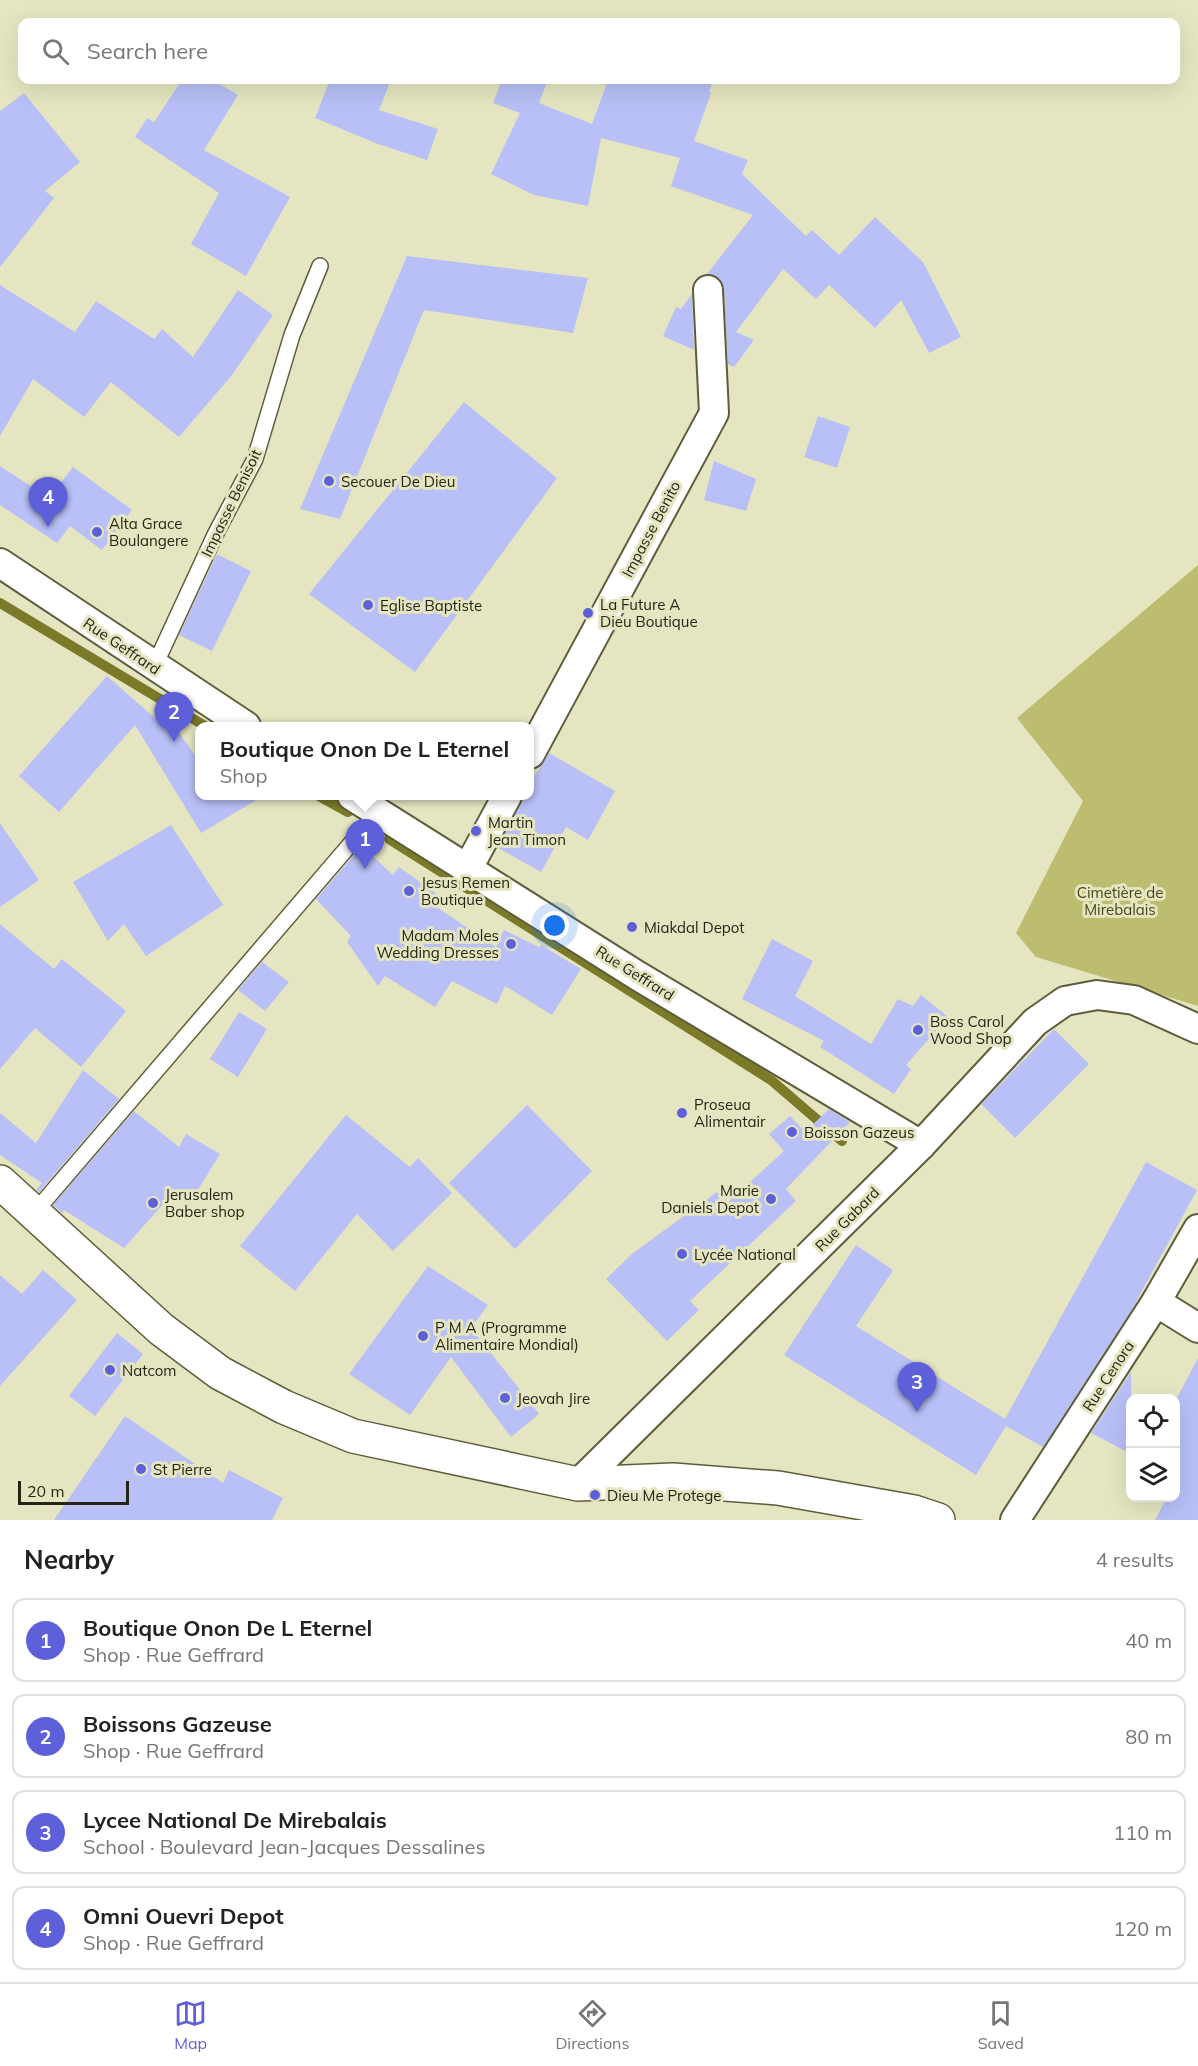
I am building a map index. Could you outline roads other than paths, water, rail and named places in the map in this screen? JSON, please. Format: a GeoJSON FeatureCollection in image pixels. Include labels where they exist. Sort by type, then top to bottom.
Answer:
{"type":"FeatureCollection","features":[{"type":"Feature","properties":{"kind":"main road"},"geometry":{"type":"LineString","coordinates":[[0,1182],[161,1329],[220,1373],[285,1407],[353,1436],[578,1484],[673,1480],[778,1488],[921,1517]]}},
{"type":"Feature","properties":{"kind":"street","name":"Impasse Benito"},"geometry":{"type":"LineString","coordinates":[[534,746],[714,413],[708,291]]}},
{"type":"Feature","properties":{"kind":"street","name":"Rue Geffrard"},"geometry":{"type":"LineString","coordinates":[[0,563],[240,722]]}},
{"type":"Feature","properties":{"kind":"street","name":"Rue Geffrard"},"geometry":{"type":"LineString","coordinates":[[360,800],[638,976],[921,1145]]}},
{"type":"Feature","properties":{"kind":"street"},"geometry":{"type":"LineString","coordinates":[[468,868],[504,800]]}},
{"type":"Feature","properties":{"kind":"street","name":"Rue Gabard"},"geometry":{"type":"LineString","coordinates":[[578,1484],[921,1145],[1035,1022],[1065,1001],[1097,995],[1134,1000],[1198,1029]]}},
{"type":"Feature","properties":{"kind":"street","name":"Rue Cenora"},"geometry":{"type":"LineString","coordinates":[[1016,1520],[1156,1302],[1198,1229]]}},
{"type":"Feature","properties":{"kind":"street"},"geometry":{"type":"LineString","coordinates":[[1156,1302],[1198,1328]]}},
{"type":"Feature","properties":{"kind":"lane","name":"Impasse Benisoit"},"geometry":{"type":"LineString","coordinates":[[154,667],[214,535],[255,459],[292,335],[320,266]]}},
{"type":"Feature","properties":{"kind":"lane"},"geometry":{"type":"LineString","coordinates":[[34,1213],[378,812]]}},
{"type":"Feature","properties":{"kind":"waterway"},"geometry":{"type":"LineString","coordinates":[[0,603],[198,722]]}},
{"type":"Feature","properties":{"kind":"waterway"},"geometry":{"type":"LineString","coordinates":[[326,800],[348,812]]}},
{"type":"Feature","properties":{"kind":"waterway"},"geometry":{"type":"LineString","coordinates":[[389,839],[771,1080],[842,1141]]}},
{"type":"Feature","properties":{"kind":"place","name":"Secouer De Dieu"},"geometry":{"type":"Point","coordinates":[329,481]}},
{"type":"Feature","properties":{"kind":"place","name":"Omni Ouevri Depot"},"geometry":{"type":"Point","coordinates":[48,527]}},
{"type":"Feature","properties":{"kind":"place","name":"Alta Grace Boulangere"},"geometry":{"type":"Point","coordinates":[97,532]}},
{"type":"Feature","properties":{"kind":"place","name":"Eglise Baptiste"},"geometry":{"type":"Point","coordinates":[368,605]}},
{"type":"Feature","properties":{"kind":"place","name":"La Future A Dieu Boutique"},"geometry":{"type":"Point","coordinates":[588,613]}},
{"type":"Feature","properties":{"kind":"place","name":"Boissons Gazeuse"},"geometry":{"type":"Point","coordinates":[174,742]}},
{"type":"Feature","properties":{"kind":"place","name":"Martin Jean Timon"},"geometry":{"type":"Point","coordinates":[476,831]}},
{"type":"Feature","properties":{"kind":"place","name":"Boutique Onon De L Eternel"},"geometry":{"type":"Point","coordinates":[365,869]}},
{"type":"Feature","properties":{"kind":"place","name":"Jesus Remen Boutique"},"geometry":{"type":"Point","coordinates":[409,891]}},
{"type":"Feature","properties":{"kind":"place","name":"Miakdal Depot"},"geometry":{"type":"Point","coordinates":[632,927]}},
{"type":"Feature","properties":{"kind":"place","name":"Madam Moles Wedding Dresses"},"geometry":{"type":"Point","coordinates":[511,944]}},
{"type":"Feature","properties":{"kind":"place","name":"Boss Carol Wood Shop"},"geometry":{"type":"Point","coordinates":[918,1030]}},
{"type":"Feature","properties":{"kind":"place","name":"Proseua Alimentair"},"geometry":{"type":"Point","coordinates":[682,1113]}},
{"type":"Feature","properties":{"kind":"place","name":"Boisson Gazeus"},"geometry":{"type":"Point","coordinates":[792,1132]}},
{"type":"Feature","properties":{"kind":"place","name":"Marie Daniels Depot"},"geometry":{"type":"Point","coordinates":[771,1199]}},
{"type":"Feature","properties":{"kind":"place","name":"Jerusalem Baber shop"},"geometry":{"type":"Point","coordinates":[153,1203]}},
{"type":"Feature","properties":{"kind":"place","name":"Lycée National"},"geometry":{"type":"Point","coordinates":[682,1254]}},
{"type":"Feature","properties":{"kind":"place","name":"P M A (Programme Alimentaire Mondial)"},"geometry":{"type":"Point","coordinates":[423,1336]}},
{"type":"Feature","properties":{"kind":"place","name":"Natcom"},"geometry":{"type":"Point","coordinates":[110,1370]}},
{"type":"Feature","properties":{"kind":"place","name":"Jeovah Jire"},"geometry":{"type":"Point","coordinates":[505,1398]}},
{"type":"Feature","properties":{"kind":"place","name":"Lycee National De Mirebalais"},"geometry":{"type":"Point","coordinates":[917,1412]}},
{"type":"Feature","properties":{"kind":"place","name":"St Pierre"},"geometry":{"type":"Point","coordinates":[141,1469]}},
{"type":"Feature","properties":{"kind":"place","name":"Dieu Me Protege"},"geometry":{"type":"Point","coordinates":[595,1495]}},
{"type":"Feature","properties":{"kind":"park label","name":"Cimetière de Mirebalais"},"geometry":{"type":"Point","coordinates":[1120,900]}}]}
